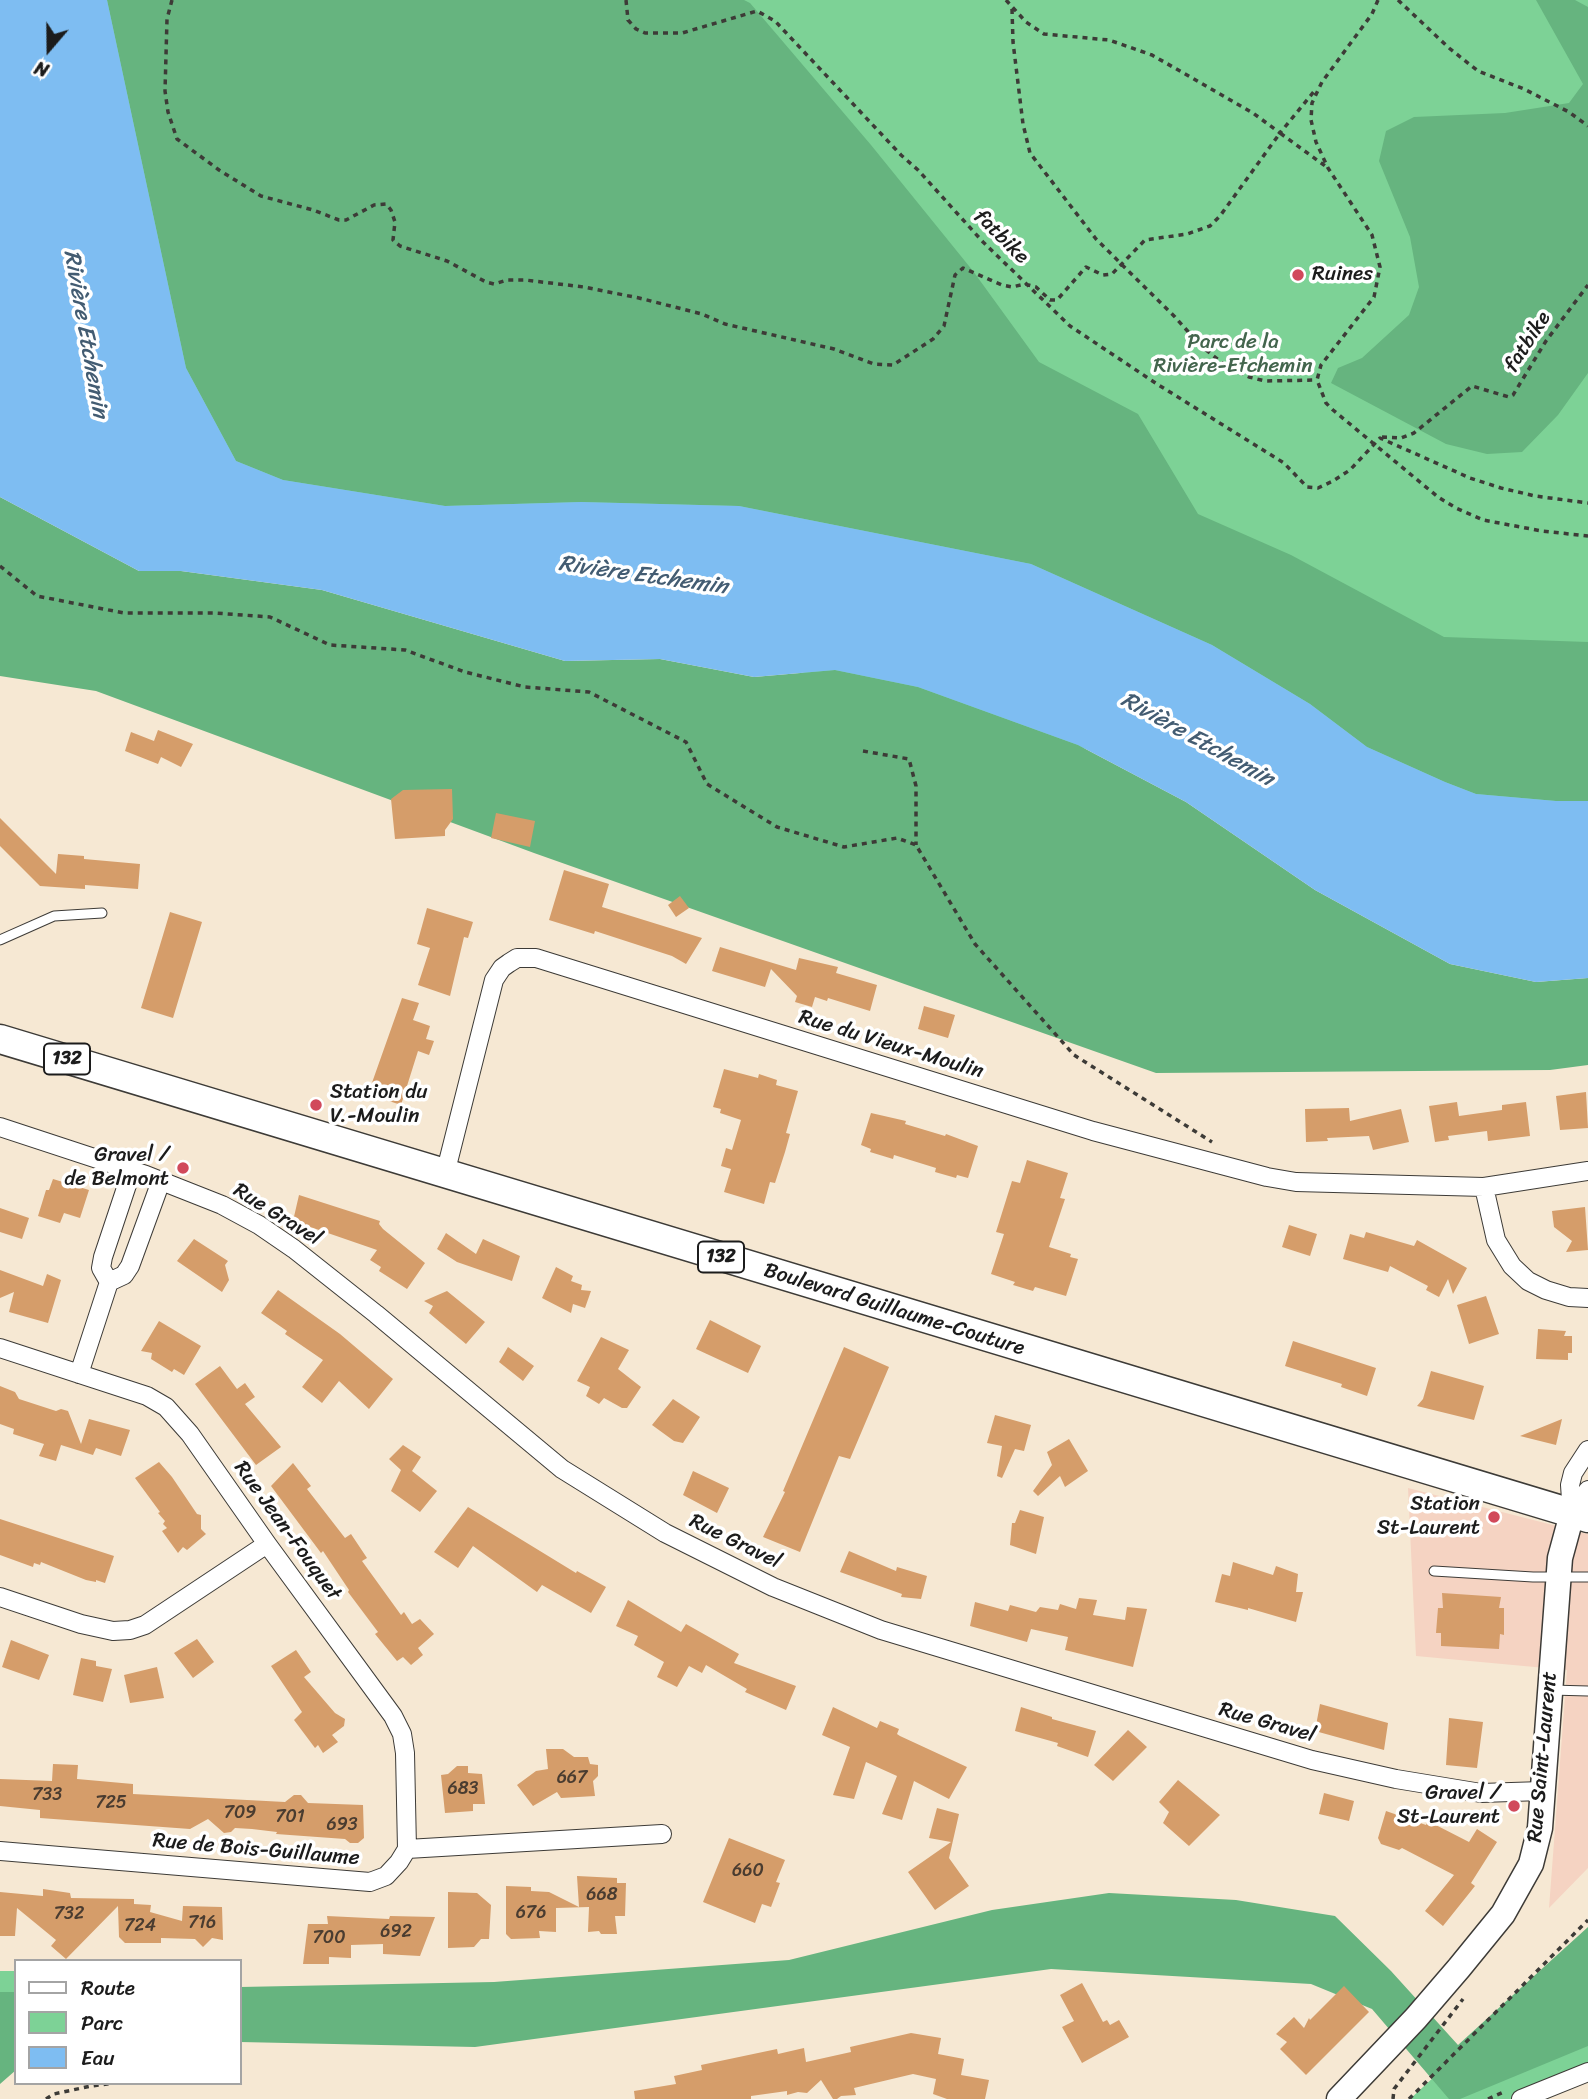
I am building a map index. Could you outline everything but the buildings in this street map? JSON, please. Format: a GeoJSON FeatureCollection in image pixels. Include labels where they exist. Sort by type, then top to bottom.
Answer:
{"type":"FeatureCollection","features":[{"type":"Feature","properties":{"kind":"main road","name":"Boulevard Guillaume-Couture"},"geometry":{"type":"LineString","coordinates":[[0,1039],[1580,1516]]}},
{"type":"Feature","properties":{"kind":"street","name":"Rue du Vieux-Moulin"},"geometry":{"type":"LineString","coordinates":[[445,1174],[495,980],[502,968],[517,958],[536,958],[1093,1131],[1182,1157],[1267,1177],[1296,1182],[1484,1187],[1588,1171]]}},
{"type":"Feature","properties":{"kind":"street","name":"Rue Gravel"},"geometry":{"type":"LineString","coordinates":[[0,1127],[132,1170],[222,1205],[259,1225],[376,1314],[562,1469],[665,1533],[773,1587],[881,1630],[1312,1760],[1396,1779],[1481,1793],[1542,1791]]}},
{"type":"Feature","properties":{"kind":"street"},"geometry":{"type":"LineString","coordinates":[[109,1282],[101,1268],[103,1257],[132,1170]]}},
{"type":"Feature","properties":{"kind":"street"},"geometry":{"type":"LineString","coordinates":[[79,1374],[109,1282],[124,1275],[130,1266],[161,1181]]}},
{"type":"Feature","properties":{"kind":"street"},"geometry":{"type":"LineString","coordinates":[[1484,1187],[1496,1240],[1512,1266],[1528,1281],[1546,1290],[1569,1297],[1588,1298]]}},
{"type":"Feature","properties":{"kind":"street","name":"Rue Jean-Fouquet"},"geometry":{"type":"LineString","coordinates":[[0,1348],[147,1396],[166,1407],[190,1434],[393,1716],[405,1753],[407,1849]]}},
{"type":"Feature","properties":{"kind":"street"},"geometry":{"type":"LineString","coordinates":[[1580,1516],[1570,1485],[1573,1473],[1588,1450]]}},
{"type":"Feature","properties":{"kind":"street"},"geometry":{"type":"LineString","coordinates":[[1580,1516],[1588,1490]]}},
{"type":"Feature","properties":{"kind":"street","name":"Rue Saint-Laurent"},"geometry":{"type":"LineString","coordinates":[[1339,2099],[1416,2018],[1503,1914],[1531,1864],[1539,1828],[1560,1558],[1580,1516]]}},
{"type":"Feature","properties":{"kind":"street"},"geometry":{"type":"LineString","coordinates":[[0,1597],[81,1624],[113,1631],[130,1630],[145,1626],[267,1544]]}},
{"type":"Feature","properties":{"kind":"street"},"geometry":{"type":"LineString","coordinates":[[407,1849],[662,1834]]}},
{"type":"Feature","properties":{"kind":"street","name":"Rue de Bois-Guillaume"},"geometry":{"type":"LineString","coordinates":[[0,1851],[370,1882],[386,1875],[407,1849]]}},
{"type":"Feature","properties":{"kind":"street"},"geometry":{"type":"LineString","coordinates":[[1521,2099],[1588,2072]]}},
{"type":"Feature","properties":{"kind":"lane"},"geometry":{"type":"LineString","coordinates":[[1,938],[54,916],[102,912]]}},
{"type":"Feature","properties":{"kind":"lane"},"geometry":{"type":"LineString","coordinates":[[1434,1571],[1588,1577]]}},
{"type":"Feature","properties":{"kind":"lane"},"geometry":{"type":"LineString","coordinates":[[1549,1690],[1588,1691]]}},
{"type":"Feature","properties":{"kind":"path"},"geometry":{"type":"LineString","coordinates":[[172,0],[167,19],[164,91],[177,139],[261,196],[339,220],[346,220],[374,205],[386,204],[395,222],[393,240],[400,246],[447,261],[486,282],[494,284],[507,280],[526,280],[584,287],[639,298],[702,314],[725,324],[834,349],[874,365],[893,365],[933,339],[944,326],[955,275],[963,268],[1003,285],[1012,287],[1025,284],[1036,287],[1052,301],[1057,300],[1086,267],[1107,276],[1145,240],[1200,230],[1214,223],[1280,133],[1322,82],[1372,14],[1378,0]]}},
{"type":"Feature","properties":{"kind":"path","name":"fatbike"},"geometry":{"type":"LineString","coordinates":[[626,0],[628,20],[636,29],[645,33],[672,35],[757,11],[775,21],[967,225],[1070,326],[1284,463],[1307,487],[1318,488],[1350,470],[1380,438],[1401,439],[1414,433],[1472,386],[1508,397],[1513,395],[1546,341],[1588,285]]}},
{"type":"Feature","properties":{"kind":"path"},"geometry":{"type":"LineString","coordinates":[[1006,0],[1012,9],[1044,34],[1109,40],[1152,55],[1252,113],[1328,167]]}},
{"type":"Feature","properties":{"kind":"path"},"geometry":{"type":"LineString","coordinates":[[1398,0],[1478,71],[1524,89],[1569,112],[1588,126]]}},
{"type":"Feature","properties":{"kind":"path"},"geometry":{"type":"LineString","coordinates":[[1012,9],[1013,42],[1023,124],[1030,153],[1096,239],[1200,345],[1226,366],[1249,377],[1265,380],[1317,380]]}},
{"type":"Feature","properties":{"kind":"path"},"geometry":{"type":"LineString","coordinates":[[1322,82],[1312,103],[1312,132],[1328,167],[1367,224],[1376,242],[1380,276],[1378,288],[1368,308],[1321,365],[1317,380],[1326,403],[1438,497],[1471,515],[1483,520],[1542,531],[1588,536]]}},
{"type":"Feature","properties":{"kind":"path"},"geometry":{"type":"LineString","coordinates":[[1380,438],[1446,468],[1501,488],[1535,496],[1588,503]]}},
{"type":"Feature","properties":{"kind":"path"},"geometry":{"type":"LineString","coordinates":[[0,566],[37,596],[124,613],[215,613],[270,617],[330,645],[405,650],[465,672],[524,687],[589,692],[686,742],[707,784],[776,827],[844,847],[897,838],[916,845]]}},
{"type":"Feature","properties":{"kind":"path"},"geometry":{"type":"LineString","coordinates":[[863,751],[909,759],[916,786],[916,845],[975,944],[1074,1055],[1222,1148]]}},
{"type":"Feature","properties":{"kind":"path"},"geometry":{"type":"LineString","coordinates":[[1409,2099],[1588,1920]]}},
{"type":"Feature","properties":{"kind":"path"},"geometry":{"type":"LineString","coordinates":[[46,2099],[54,2094],[103,2085]]}},
{"type":"Feature","properties":{"kind":"shaded area"},"geometry":{"type":"Polygon","coordinates":[[[1408,1488],[1588,1534],[1588,1868],[1549,1908],[1567,1670],[1416,1656],[1408,1488]]]}},
{"type":"Feature","properties":{"kind":"green space","name":"Parc de la Rivière-Etchemin"},"geometry":{"type":"Polygon","coordinates":[[[26,0],[1588,0],[1588,884],[251,524],[26,0]]]}},
{"type":"Feature","properties":{"kind":"green space"},"geometry":{"type":"Polygon","coordinates":[[[107,0],[744,0],[750,3],[871,145],[973,271],[1039,362],[1138,414],[1198,514],[1291,555],[1444,637],[1588,642],[1588,801],[1476,794],[1445,782],[1367,747],[1310,704],[1212,645],[1031,564],[739,506],[581,502],[445,506],[283,480],[236,461],[186,368],[107,0]]]}},
{"type":"Feature","properties":{"kind":"green space"},"geometry":{"type":"Polygon","coordinates":[[[1536,0],[1575,0],[1588,7],[1588,373],[1558,415],[1522,452],[1487,454],[1446,444],[1331,383],[1338,368],[1362,358],[1409,315],[1419,287],[1410,237],[1379,161],[1386,131],[1414,117],[1505,113],[1569,103],[1583,84],[1536,0]]]}},
{"type":"Feature","properties":{"kind":"green space"},"geometry":{"type":"Polygon","coordinates":[[[0,497],[139,571],[181,571],[322,590],[565,661],[660,659],[754,677],[835,670],[918,687],[1078,745],[1186,802],[1315,890],[1450,964],[1536,982],[1588,978],[1588,1065],[1550,1070],[1156,1073],[534,853],[96,691],[0,676],[0,497]]]}},
{"type":"Feature","properties":{"kind":"green space"},"geometry":{"type":"Polygon","coordinates":[[[1109,1893],[1236,1900],[1335,1916],[1391,1971],[1458,2045],[1588,1927],[1588,2046],[1460,2099],[1449,2099],[1372,2009],[1311,1984],[1051,1969],[475,2047],[242,2042],[242,1987],[494,1982],[789,1960],[992,1910],[1109,1893]]]}},
{"type":"Feature","properties":{"kind":"green space"},"geometry":{"type":"Polygon","coordinates":[[[1588,1935],[1588,2072],[1521,2099],[1410,2099],[1588,1935]]]}},
{"type":"Feature","properties":{"kind":"green space"},"geometry":{"type":"Polygon","coordinates":[[[0,1971],[14,1971],[14,2028],[0,2050],[0,1971]]]}},
{"type":"Feature","properties":{"kind":"green space"},"geometry":{"type":"Polygon","coordinates":[[[0,1992],[14,1992],[14,2072],[0,2084],[0,1992]]]}},
{"type":"Feature","properties":{"kind":"water","name":"Rivière Etchemin"},"geometry":{"type":"Polygon","coordinates":[[[0,0],[107,0],[186,368],[236,461],[283,480],[445,506],[581,502],[739,506],[1031,564],[1212,645],[1310,704],[1367,747],[1445,782],[1476,794],[1588,801],[1588,978],[1536,982],[1450,964],[1315,890],[1186,802],[1078,745],[918,687],[835,670],[754,677],[660,659],[565,661],[322,590],[181,571],[139,571],[0,497],[0,0]]]}},
{"type":"Feature","properties":{"kind":"place","name":"Ruines"},"geometry":{"type":"Point","coordinates":[1298,275]}},
{"type":"Feature","properties":{"kind":"place","name":"Station du V.-Moulin"},"geometry":{"type":"Point","coordinates":[316,1105]}},
{"type":"Feature","properties":{"kind":"place","name":"Gravel / de Belmont"},"geometry":{"type":"Point","coordinates":[183,1168]}},
{"type":"Feature","properties":{"kind":"place","name":"Station St-Laurent"},"geometry":{"type":"Point","coordinates":[1494,1517]}},
{"type":"Feature","properties":{"kind":"place","name":"Gravel / St-Laurent"},"geometry":{"type":"Point","coordinates":[1514,1806]}}]}
